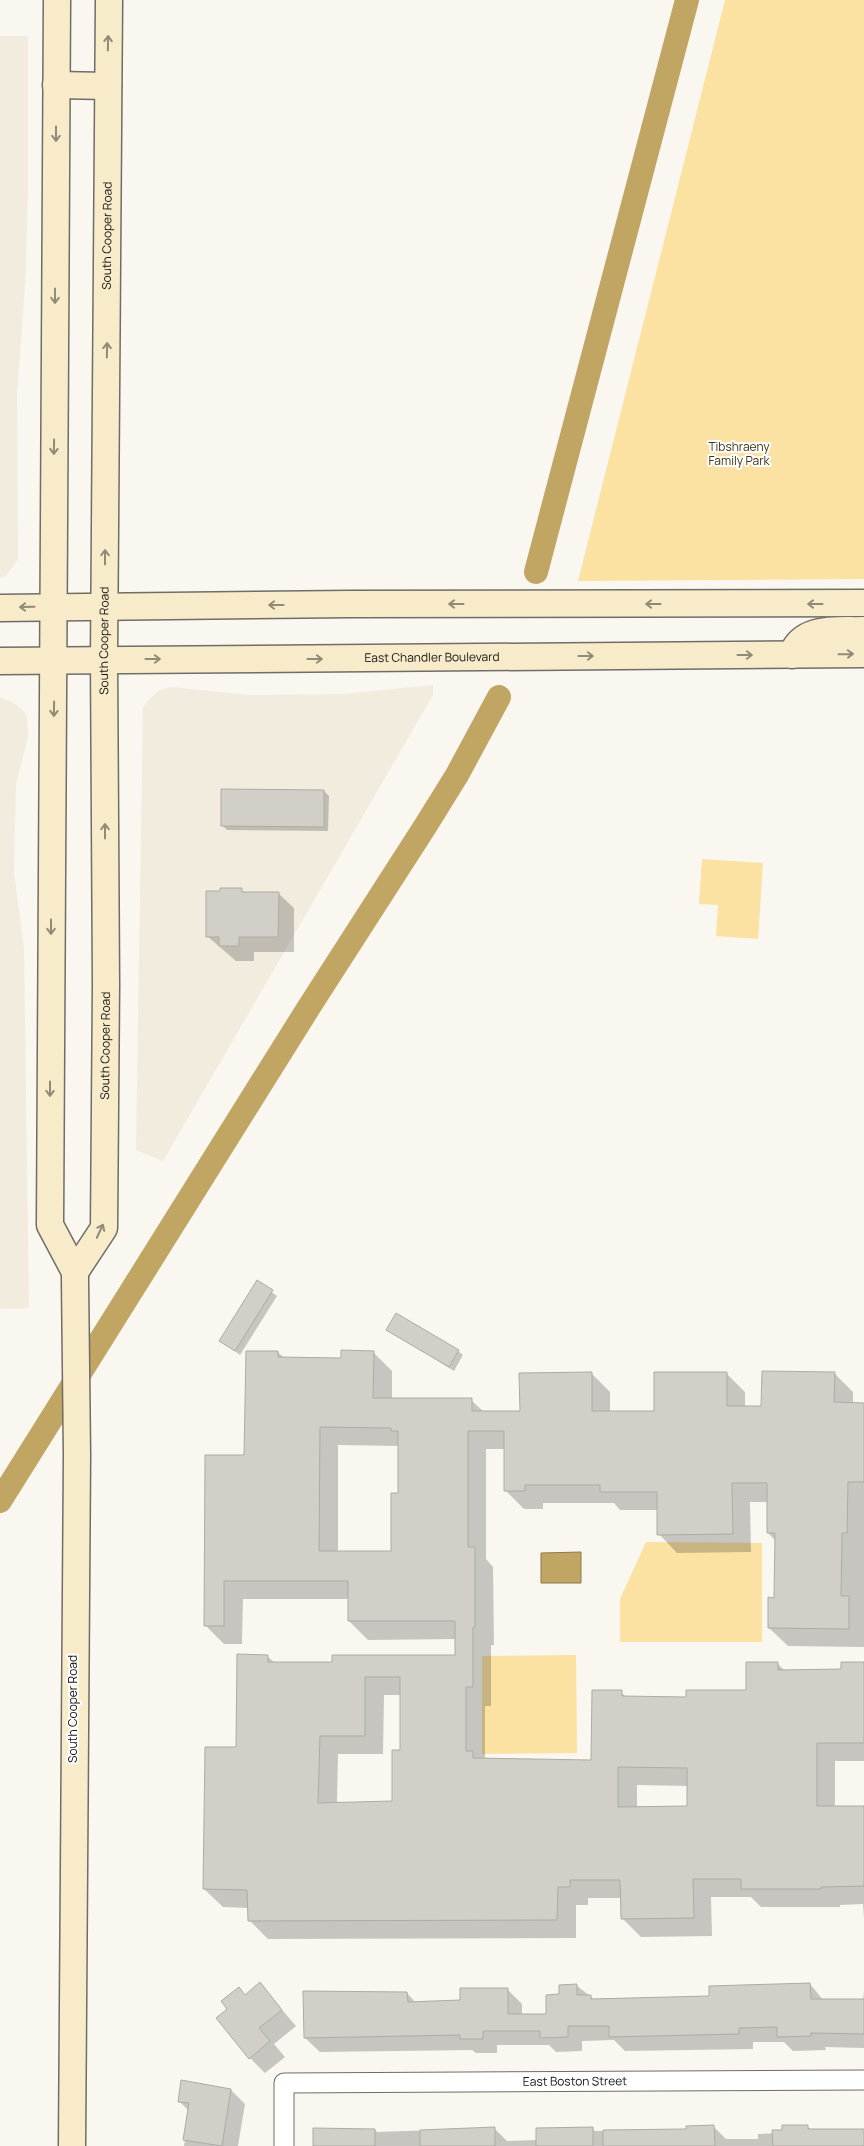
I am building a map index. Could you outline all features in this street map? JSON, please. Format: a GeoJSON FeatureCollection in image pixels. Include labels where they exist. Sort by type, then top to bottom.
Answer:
{"type":"FeatureCollection","features":[{"type":"Feature","properties":{"kind":"main road","name":"South Cooper Road"},"geometry":{"type":"LineString","coordinates":[[57,0],[50,1225],[75,1272],[77,1440],[72,2146]]}},
{"type":"Feature","properties":{"kind":"main road","name":"South Cooper Road"},"geometry":{"type":"LineString","coordinates":[[75,1272],[104,1228],[106,985],[104,659],[109,0]]}},
{"type":"Feature","properties":{"kind":"main road"},"geometry":{"type":"LineString","coordinates":[[56,85],[108,86]]}},
{"type":"Feature","properties":{"kind":"main road"},"geometry":{"type":"LineString","coordinates":[[0,608],[504,604],[864,604]]}},
{"type":"Feature","properties":{"kind":"main road"},"geometry":{"type":"LineString","coordinates":[[792,655],[796,645],[808,635],[827,631],[864,630]]}},
{"type":"Feature","properties":{"kind":"main road","name":"East Chandler Boulevard"},"geometry":{"type":"LineString","coordinates":[[0,660],[864,654]]}},
{"type":"Feature","properties":{"kind":"street","name":"East Boston Street"},"geometry":{"type":"LineString","coordinates":[[284,2146],[284,2083],[864,2080]]}},
{"type":"Feature","properties":{"kind":"shaded area"},"geometry":{"type":"Polygon","coordinates":[[[0,36],[28,36],[28,184],[26,270],[17,395],[18,559],[6,576],[0,578],[0,36]]]}},
{"type":"Feature","properties":{"kind":"shaded area"},"geometry":{"type":"Polygon","coordinates":[[[433,685],[433,695],[163,1161],[136,1150],[143,707],[160,690],[171,687],[250,695],[343,694],[433,685]]]}},
{"type":"Feature","properties":{"kind":"shaded area"},"geometry":{"type":"Polygon","coordinates":[[[0,697],[16,704],[27,715],[28,737],[16,784],[14,873],[24,948],[29,1308],[0,1309],[0,697]]]}},
{"type":"Feature","properties":{"kind":"shaded area"},"geometry":{"type":"Polygon","coordinates":[[[581,1552],[581,1583],[541,1583],[541,1553],[581,1552]]]}},
{"type":"Feature","properties":{"kind":"green space","name":"Tibshraeny Family Park"},"geometry":{"type":"Polygon","coordinates":[[[725,0],[864,0],[864,579],[578,581],[725,0]]]}},
{"type":"Feature","properties":{"kind":"green space"},"geometry":{"type":"Polygon","coordinates":[[[702,859],[763,863],[758,939],[716,936],[718,905],[699,904],[702,859]]]}},
{"type":"Feature","properties":{"kind":"green space"},"geometry":{"type":"Polygon","coordinates":[[[646,1542],[762,1543],[762,1642],[620,1642],[620,1599],[646,1542]]]}},
{"type":"Feature","properties":{"kind":"green space"},"geometry":{"type":"Polygon","coordinates":[[[576,1655],[577,1753],[482,1754],[482,1656],[576,1655]]]}},
{"type":"Feature","properties":{"kind":"building"},"geometry":{"type":"Polygon","coordinates":[[[221,789],[324,790],[324,827],[221,826],[221,789]]]}},
{"type":"Feature","properties":{"kind":"building"},"geometry":{"type":"Polygon","coordinates":[[[220,888],[242,888],[242,892],[279,892],[278,937],[239,937],[239,946],[219,946],[219,937],[206,937],[206,891],[220,891],[220,888]]]}},
{"type":"Feature","properties":{"kind":"building"},"geometry":{"type":"Polygon","coordinates":[[[257,1280],[273,1290],[235,1351],[219,1341],[257,1280]]]}},
{"type":"Feature","properties":{"kind":"building"},"geometry":{"type":"Polygon","coordinates":[[[396,1313],[459,1350],[449,1367],[386,1330],[396,1313]]]}},
{"type":"Feature","properties":{"kind":"building"},"geometry":{"type":"Polygon","coordinates":[[[341,1350],[374,1351],[373,1398],[472,1398],[472,1411],[520,1411],[519,1373],[592,1372],[592,1411],[654,1411],[654,1372],[727,1372],[727,1406],[761,1406],[762,1371],[835,1372],[834,1402],[864,1403],[864,1482],[848,1482],[847,1533],[842,1533],[841,1596],[849,1596],[849,1629],[768,1628],[768,1597],[774,1598],[775,1533],[767,1533],[767,1483],[732,1483],[733,1534],[657,1535],[657,1492],[600,1492],[600,1485],[525,1485],[525,1491],[504,1491],[504,1431],[468,1431],[468,1547],[475,1547],[475,1627],[473,1627],[473,1687],[466,1687],[466,1751],[473,1751],[473,1758],[591,1760],[592,1690],[622,1690],[622,1696],[686,1697],[686,1690],[746,1690],[746,1662],[778,1662],[778,1670],[841,1669],[841,1662],[864,1662],[864,1743],[817,1743],[817,1806],[864,1806],[864,1886],[821,1887],[821,1889],[741,1889],[741,1879],[693,1879],[694,1918],[621,1919],[620,1880],[570,1880],[570,1887],[558,1887],[557,1920],[248,1921],[247,1890],[203,1889],[205,1747],[236,1747],[237,1654],[268,1655],[268,1662],[332,1662],[332,1655],[455,1655],[455,1621],[348,1621],[348,1581],[224,1581],[224,1626],[204,1626],[205,1455],[244,1455],[246,1351],[278,1351],[278,1357],[341,1358],[341,1350]],[[320,1427],[319,1551],[391,1551],[391,1493],[398,1493],[398,1431],[391,1431],[391,1428],[320,1427]],[[365,1677],[365,1736],[320,1736],[318,1803],[392,1801],[392,1750],[400,1750],[400,1677],[365,1677]],[[618,1767],[618,1807],[687,1806],[687,1768],[618,1767]]]}},
{"type":"Feature","properties":{"kind":"building"},"geometry":{"type":"Polygon","coordinates":[[[260,1982],[282,2010],[259,2028],[270,2041],[249,2059],[216,2018],[227,2009],[221,2001],[239,1987],[245,1995],[260,1982]]]}},
{"type":"Feature","properties":{"kind":"building"},"geometry":{"type":"Polygon","coordinates":[[[810,1983],[811,1999],[864,1999],[864,2034],[811,2033],[811,2036],[777,2037],[777,2027],[739,2028],[739,2034],[609,2037],[609,2026],[568,2026],[568,2037],[540,2038],[540,2031],[483,2031],[483,2039],[460,2039],[460,2035],[304,2038],[303,1991],[407,1992],[408,2002],[460,2000],[460,1988],[508,1988],[508,2014],[546,2014],[546,1995],[559,1994],[559,1985],[577,1984],[577,1995],[591,1995],[591,1999],[709,1996],[709,1986],[810,1983]]]}},
{"type":"Feature","properties":{"kind":"building"},"geometry":{"type":"Polygon","coordinates":[[[181,2080],[231,2089],[222,2146],[183,2140],[189,2103],[178,2102],[181,2080]]]}},
{"type":"Feature","properties":{"kind":"building"},"geometry":{"type":"Polygon","coordinates":[[[714,2125],[715,2146],[603,2146],[603,2130],[686,2129],[686,2126],[714,2125]]]}},
{"type":"Feature","properties":{"kind":"building"},"geometry":{"type":"Polygon","coordinates":[[[782,2125],[808,2125],[808,2129],[864,2129],[864,2146],[773,2146],[772,2130],[782,2130],[782,2125]]]}},
{"type":"Feature","properties":{"kind":"building"},"geometry":{"type":"Polygon","coordinates":[[[495,2127],[495,2146],[420,2146],[420,2130],[495,2127]]]}},
{"type":"Feature","properties":{"kind":"building"},"geometry":{"type":"Polygon","coordinates":[[[593,2127],[593,2146],[536,2146],[536,2128],[593,2127]]]}},
{"type":"Feature","properties":{"kind":"building"},"geometry":{"type":"Polygon","coordinates":[[[313,2128],[375,2129],[375,2146],[313,2146],[313,2128]]]}},
{"type":"Feature","properties":{"kind":"waterway"},"geometry":{"type":"LineString","coordinates":[[536,572],[687,0]]}},
{"type":"Feature","properties":{"kind":"waterway"},"geometry":{"type":"LineString","coordinates":[[0,1501],[309,1007],[426,825],[457,775],[499,697]]}}]}
